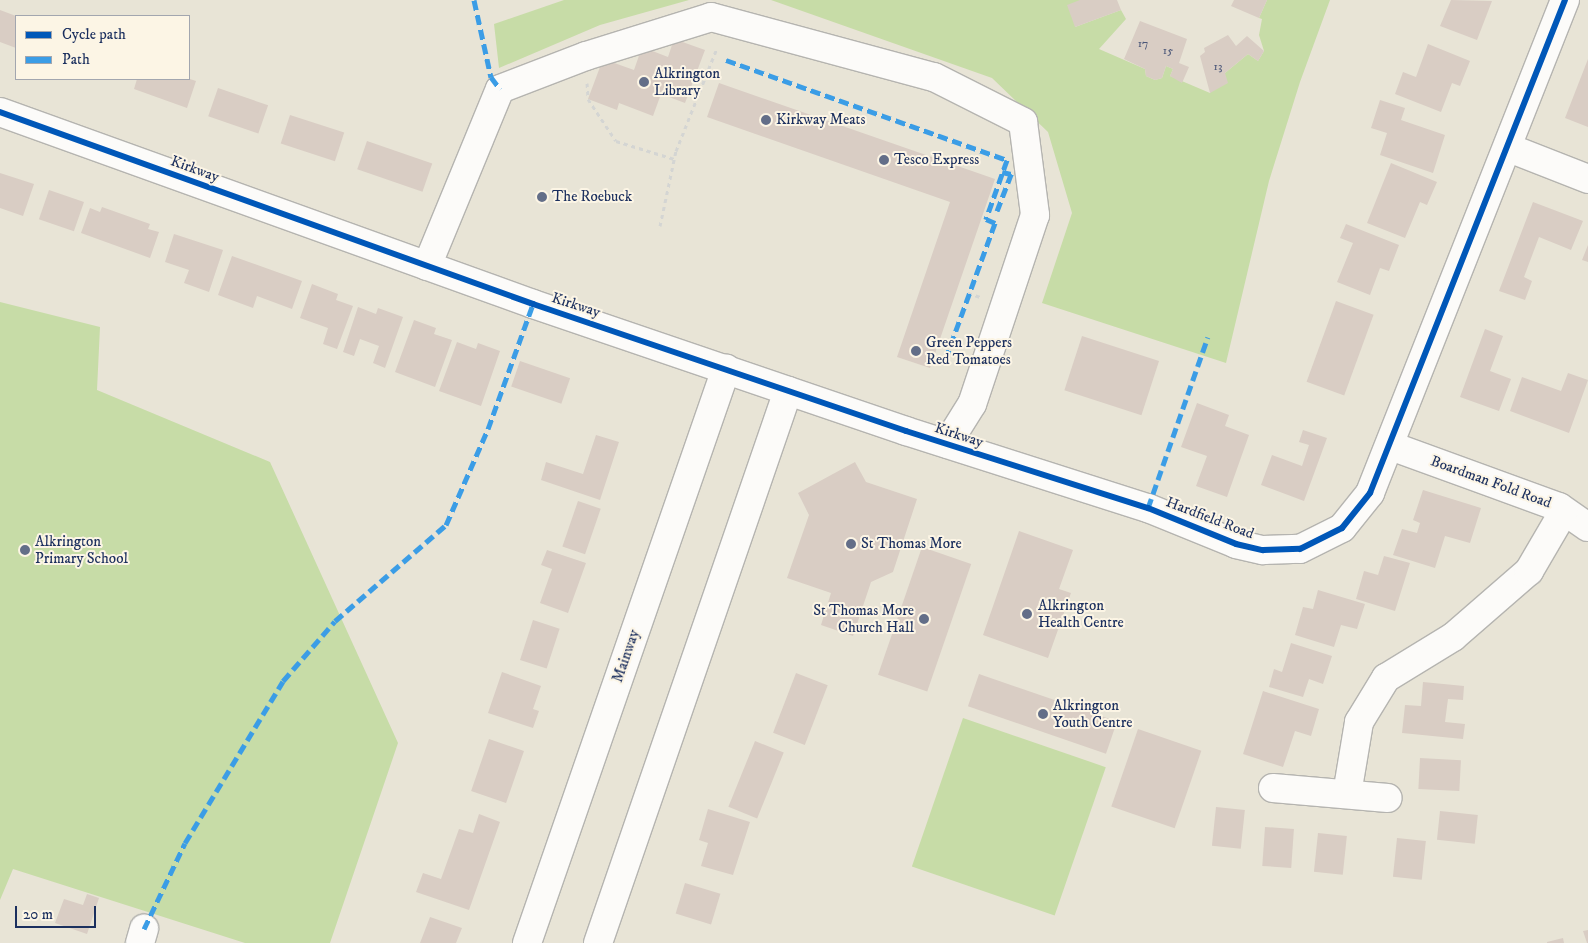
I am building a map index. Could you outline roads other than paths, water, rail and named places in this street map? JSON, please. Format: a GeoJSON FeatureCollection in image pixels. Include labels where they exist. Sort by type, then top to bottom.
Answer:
{"type":"FeatureCollection","features":[{"type":"Feature","properties":{"kind":"street","name":"Hardfield Road"},"geometry":{"type":"LineString","coordinates":[[1148,508],[1236,544],[1263,550],[1300,549],[1342,528],[1358,512],[1391,446],[1566,0]]}},
{"type":"Feature","properties":{"kind":"street"},"geometry":{"type":"LineString","coordinates":[[427,266],[500,89],[586,56],[711,17],[934,77],[1023,122],[1035,215],[972,404],[947,444]]}},
{"type":"Feature","properties":{"kind":"street","name":"Kirkway"},"geometry":{"type":"LineString","coordinates":[[0,112],[427,266],[788,391],[1148,508]]}},
{"type":"Feature","properties":{"kind":"street"},"geometry":{"type":"LineString","coordinates":[[1509,148],[1588,179]]}},
{"type":"Feature","properties":{"kind":"street","name":"Mainway"},"geometry":{"type":"LineString","coordinates":[[527,943],[726,369]]}},
{"type":"Feature","properties":{"kind":"street"},"geometry":{"type":"LineString","coordinates":[[598,943],[788,391]]}},
{"type":"Feature","properties":{"kind":"street","name":"Boardman Fold Road"},"geometry":{"type":"LineString","coordinates":[[1391,446],[1564,511],[1588,526]]}},
{"type":"Feature","properties":{"kind":"street"},"geometry":{"type":"LineString","coordinates":[[1347,794],[1359,722],[1386,678],[1453,637],[1529,572],[1564,511]]}},
{"type":"Feature","properties":{"kind":"street"},"geometry":{"type":"LineString","coordinates":[[1273,788],[1388,798]]}},
{"type":"Feature","properties":{"kind":"place","name":"Alkrington Library"},"geometry":{"type":"Point","coordinates":[644,82]}},
{"type":"Feature","properties":{"kind":"place","name":"Kirkway Meats"},"geometry":{"type":"Point","coordinates":[766,120]}},
{"type":"Feature","properties":{"kind":"place","name":"Tesco Express"},"geometry":{"type":"Point","coordinates":[884,160]}},
{"type":"Feature","properties":{"kind":"place","name":"The Roebuck"},"geometry":{"type":"Point","coordinates":[542,197]}},
{"type":"Feature","properties":{"kind":"place","name":"Green Peppers Red Tomatoes"},"geometry":{"type":"Point","coordinates":[916,351]}},
{"type":"Feature","properties":{"kind":"place","name":"St Thomas More"},"geometry":{"type":"Point","coordinates":[851,544]}},
{"type":"Feature","properties":{"kind":"place","name":"Alkrington Primary School"},"geometry":{"type":"Point","coordinates":[25,550]}},
{"type":"Feature","properties":{"kind":"place","name":"Alkrington Health Centre"},"geometry":{"type":"Point","coordinates":[1027,614]}},
{"type":"Feature","properties":{"kind":"place","name":"St Thomas More Church Hall"},"geometry":{"type":"Point","coordinates":[924,619]}},
{"type":"Feature","properties":{"kind":"place","name":"Alkrington Youth Centre"},"geometry":{"type":"Point","coordinates":[1043,714]}}]}
